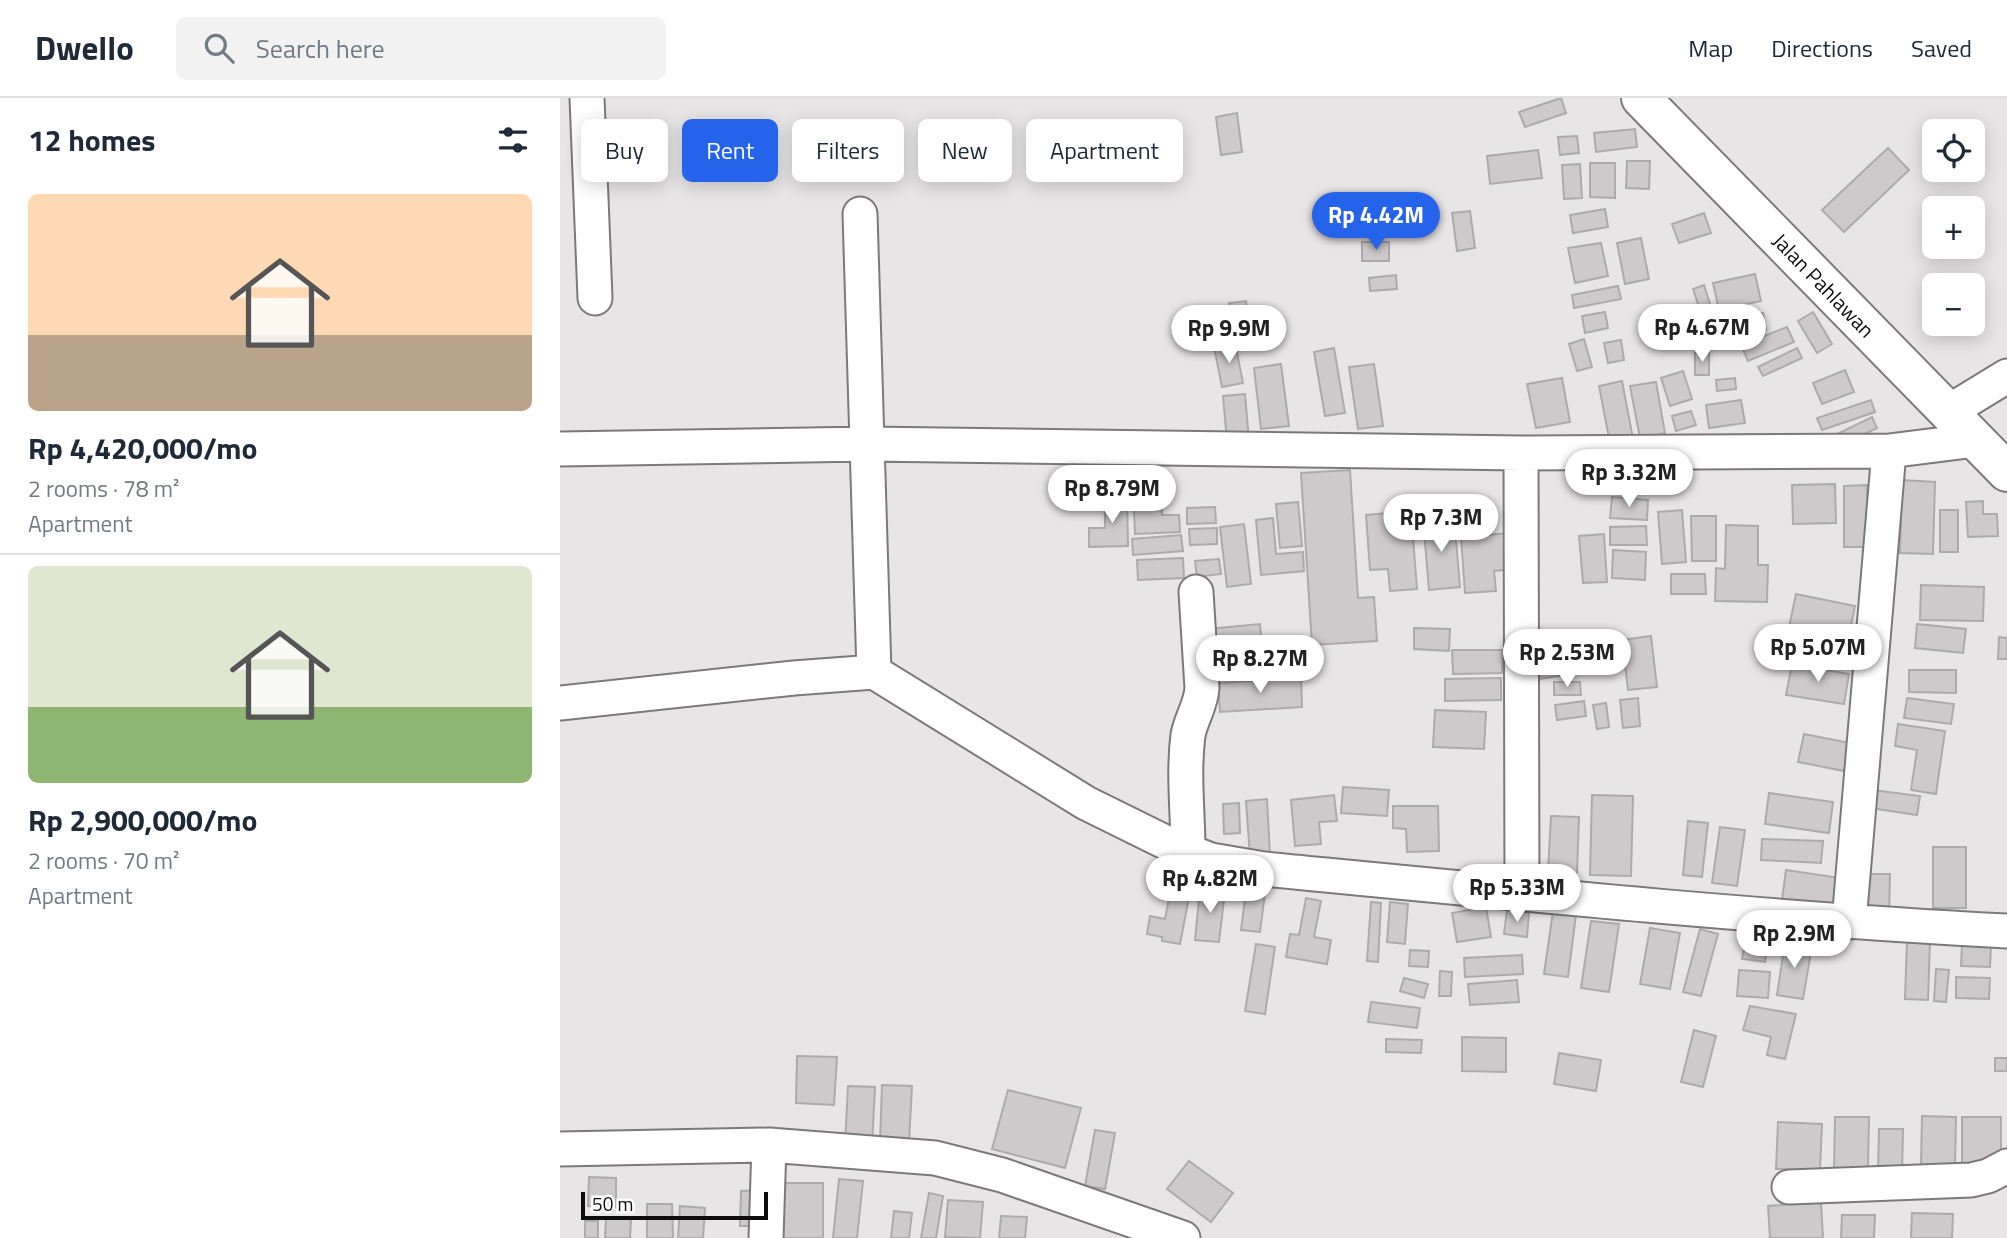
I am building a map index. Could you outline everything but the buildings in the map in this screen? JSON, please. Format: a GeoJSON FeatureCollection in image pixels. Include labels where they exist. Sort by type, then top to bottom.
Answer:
{"type":"FeatureCollection","features":[{"type":"Feature","properties":{"kind":"highway","name":"Jalan Pahlawan"},"geometry":{"type":"LineString","coordinates":[[1641,98],[2007,472]]}},
{"type":"Feature","properties":{"kind":"street"},"geometry":{"type":"LineString","coordinates":[[587,98],[595,298]]}},
{"type":"Feature","properties":{"kind":"street"},"geometry":{"type":"LineString","coordinates":[[860,214],[874,672]]}},
{"type":"Feature","properties":{"kind":"street"},"geometry":{"type":"LineString","coordinates":[[1948,412],[2007,376]]}},
{"type":"Feature","properties":{"kind":"street"},"geometry":{"type":"LineString","coordinates":[[560,449],[867,444],[1521,453],[1889,451],[1976,440]]}},
{"type":"Feature","properties":{"kind":"street"},"geometry":{"type":"LineString","coordinates":[[1849,922],[1889,451]]}},
{"type":"Feature","properties":{"kind":"street"},"geometry":{"type":"LineString","coordinates":[[1521,453],[1522,894]]}},
{"type":"Feature","properties":{"kind":"street"},"geometry":{"type":"LineString","coordinates":[[1188,851],[1186,758],[1189,732],[1201,699],[1202,688],[1196,592]]}},
{"type":"Feature","properties":{"kind":"street"},"geometry":{"type":"LineString","coordinates":[[560,703],[794,677],[874,672],[1086,803],[1211,860],[1264,869],[1522,894],[1849,922],[2007,931]]}},
{"type":"Feature","properties":{"kind":"street"},"geometry":{"type":"LineString","coordinates":[[766,1238],[769,1145]]}},
{"type":"Feature","properties":{"kind":"street"},"geometry":{"type":"LineString","coordinates":[[560,1149],[769,1145],[935,1158],[1002,1175],[1183,1238]]}},
{"type":"Feature","properties":{"kind":"street"},"geometry":{"type":"LineString","coordinates":[[1789,1187],[1971,1180],[2007,1167]]}}]}
